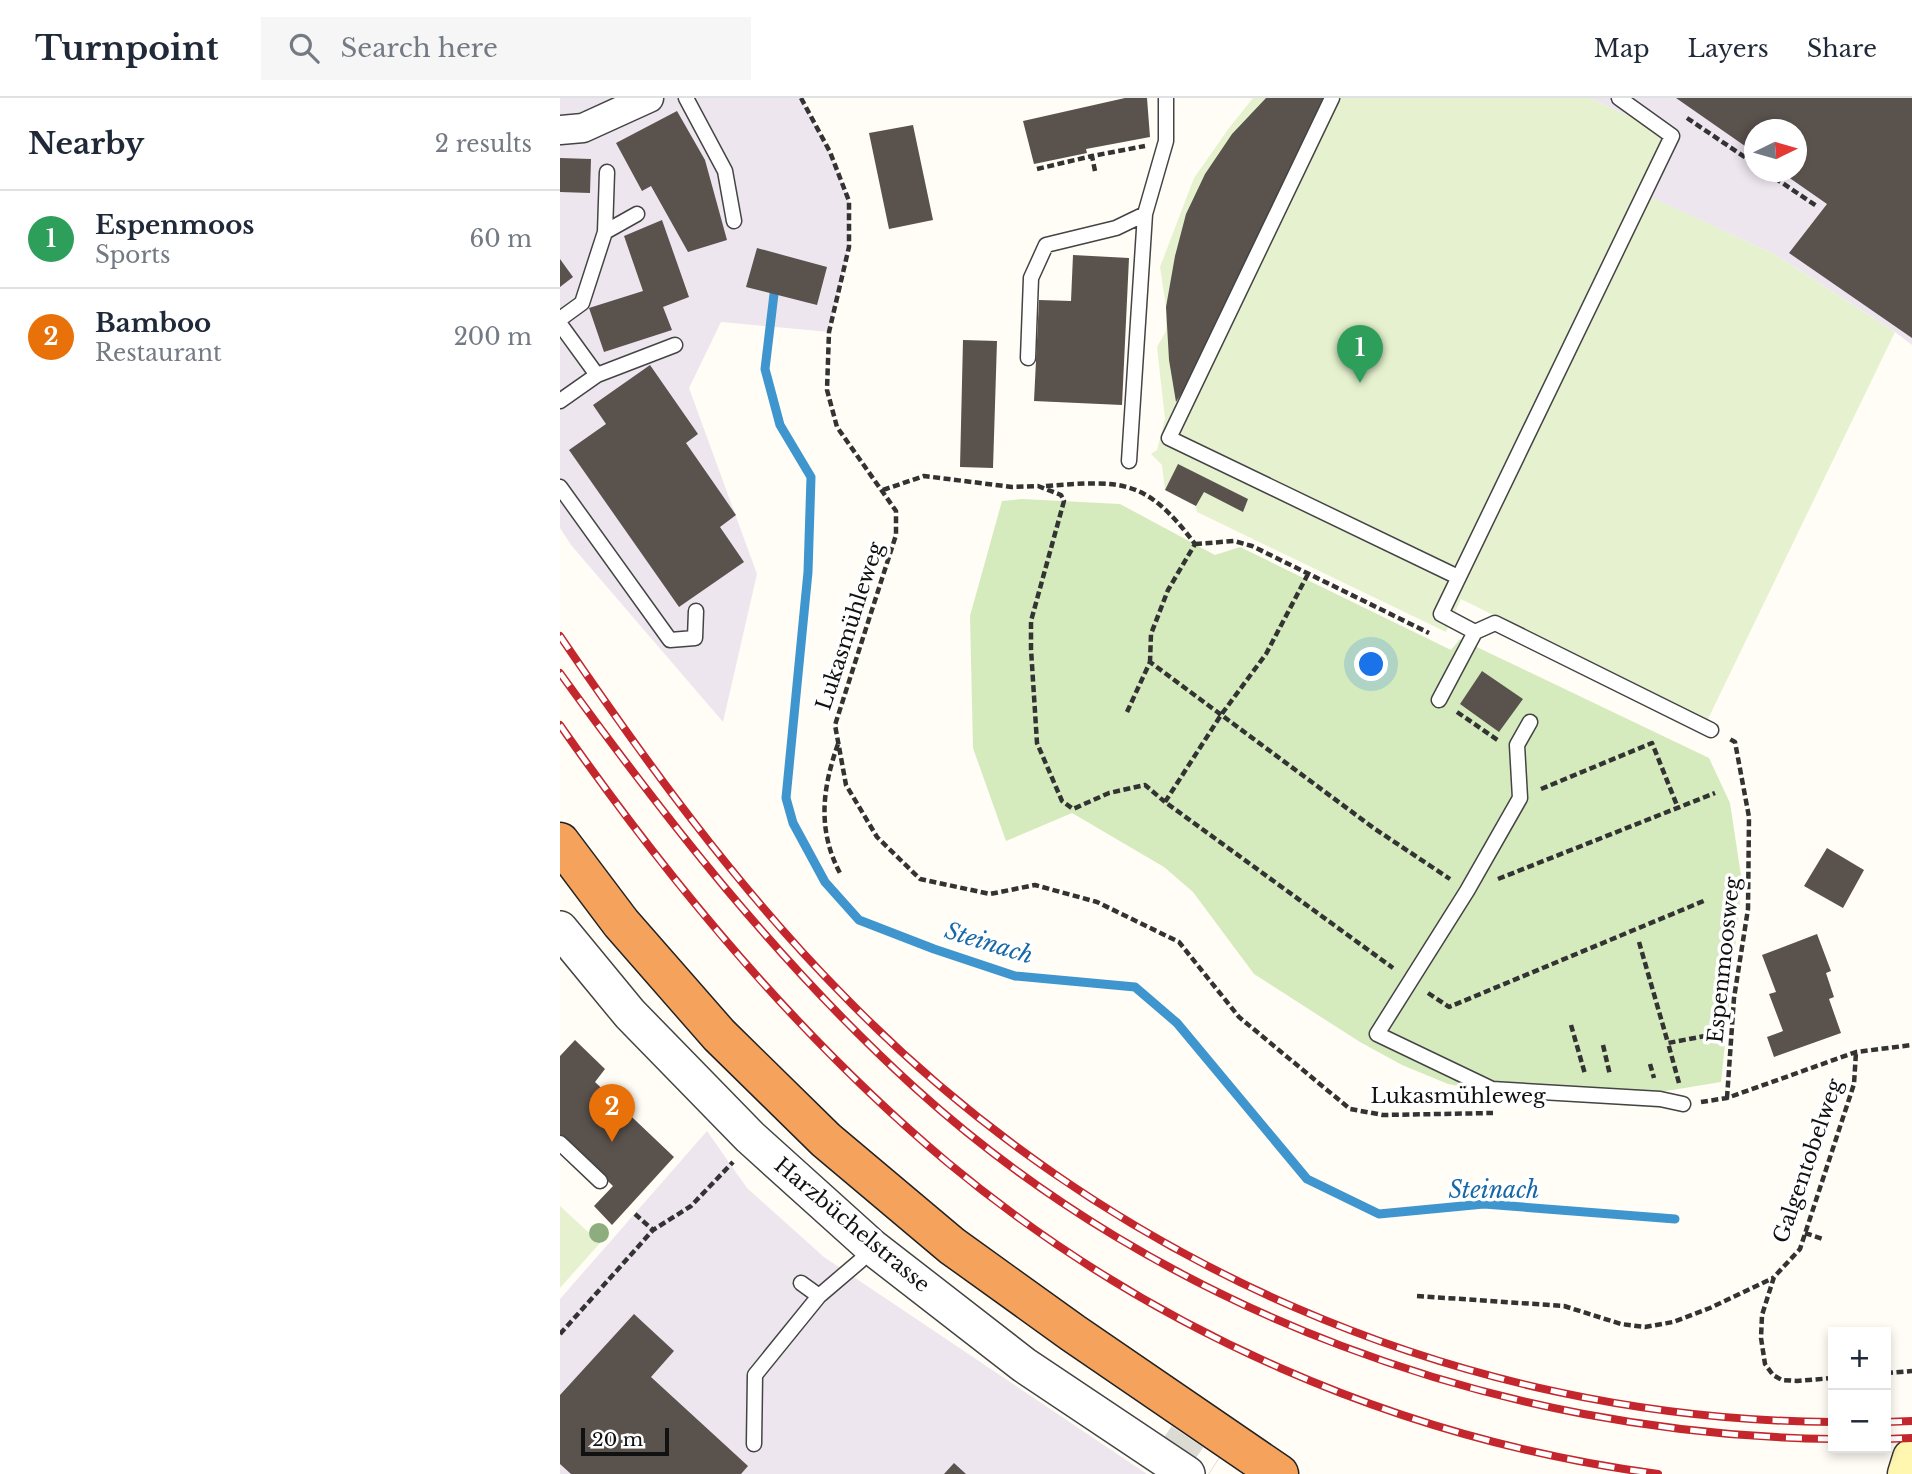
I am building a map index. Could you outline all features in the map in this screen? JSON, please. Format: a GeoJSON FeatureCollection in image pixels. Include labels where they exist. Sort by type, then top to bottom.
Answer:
{"type":"FeatureCollection","features":[{"type":"Feature","properties":{"kind":"highway"},"geometry":{"type":"LineString","coordinates":[[560,842],[621,923],[719,1035],[826,1140],[952,1247],[1279,1474]]}},
{"type":"Feature","properties":{"kind":"main road"},"geometry":{"type":"LineString","coordinates":[[1907,1474],[1912,1458]]}},
{"type":"Feature","properties":{"kind":"street"},"geometry":{"type":"LineString","coordinates":[[560,130],[583,128],[648,98]]}},
{"type":"Feature","properties":{"kind":"street","name":"Harzbüchelstrasse"},"geometry":{"type":"LineString","coordinates":[[560,929],[631,1014],[750,1137],[872,1247],[1024,1365],[1187,1474]]}},
{"type":"Feature","properties":{"kind":"lane"},"geometry":{"type":"LineString","coordinates":[[686,98],[724,171],[734,221]]}},
{"type":"Feature","properties":{"kind":"lane"},"geometry":{"type":"LineString","coordinates":[[1129,461],[1145,214],[1166,141],[1166,98]]}},
{"type":"Feature","properties":{"kind":"lane"},"geometry":{"type":"LineString","coordinates":[[1332,98],[1169,438],[1458,577]]}},
{"type":"Feature","properties":{"kind":"lane"},"geometry":{"type":"LineString","coordinates":[[1475,632],[1441,614],[1672,136],[1619,98]]}},
{"type":"Feature","properties":{"kind":"lane"},"geometry":{"type":"LineString","coordinates":[[597,375],[560,321],[582,303],[605,232],[607,172]]}},
{"type":"Feature","properties":{"kind":"lane"},"geometry":{"type":"LineString","coordinates":[[605,232],[637,214]]}},
{"type":"Feature","properties":{"kind":"lane"},"geometry":{"type":"LineString","coordinates":[[1028,358],[1031,278],[1046,245],[1116,228],[1145,214]]}},
{"type":"Feature","properties":{"kind":"lane"},"geometry":{"type":"LineString","coordinates":[[560,401],[597,375],[674,345]]}},
{"type":"Feature","properties":{"kind":"lane"},"geometry":{"type":"LineString","coordinates":[[560,487],[670,640],[695,638],[696,611]]}},
{"type":"Feature","properties":{"kind":"lane"},"geometry":{"type":"LineString","coordinates":[[1439,700],[1475,632],[1495,623],[1711,730]]}},
{"type":"Feature","properties":{"kind":"lane"},"geometry":{"type":"LineString","coordinates":[[1530,722],[1517,745],[1520,798],[1467,891],[1377,1034],[1492,1089],[1660,1099],[1683,1104]]}},
{"type":"Feature","properties":{"kind":"lane"},"geometry":{"type":"LineString","coordinates":[[560,1143],[600,1181]]}},
{"type":"Feature","properties":{"kind":"lane"},"geometry":{"type":"LineString","coordinates":[[754,1444],[755,1375],[818,1296],[860,1261],[872,1247]]}},
{"type":"Feature","properties":{"kind":"lane"},"geometry":{"type":"LineString","coordinates":[[801,1283],[818,1296]]}},
{"type":"Feature","properties":{"kind":"path","name":"Lukasmühleweg"},"geometry":{"type":"LineString","coordinates":[[802,98],[830,152],[849,201],[849,247],[829,332],[827,390],[837,427],[896,511],[896,535],[835,725],[846,785],[877,836],[919,879],[989,894],[1035,885],[1097,902],[1179,942],[1239,1017],[1350,1109],[1383,1115],[1495,1113]]}},
{"type":"Feature","properties":{"kind":"path"},"geometry":{"type":"LineString","coordinates":[[1672,136],[1685,117],[1744,157]]}},
{"type":"Feature","properties":{"kind":"path"},"geometry":{"type":"LineString","coordinates":[[1037,169],[1166,141]]}},
{"type":"Feature","properties":{"kind":"path"},"geometry":{"type":"LineString","coordinates":[[1092,156],[1094,171]]}},
{"type":"Feature","properties":{"kind":"path"},"geometry":{"type":"LineString","coordinates":[[1781,182],[1818,207]]}},
{"type":"Feature","properties":{"kind":"path"},"geometry":{"type":"LineString","coordinates":[[883,490],[924,476],[1012,487],[1089,483],[1123,485],[1145,493],[1178,521],[1195,544]]}},
{"type":"Feature","properties":{"kind":"path"},"geometry":{"type":"LineString","coordinates":[[1038,486],[1049,488],[1061,495],[1063,501],[1031,621],[1037,743],[1062,801],[1073,809],[1109,793],[1145,785],[1449,1007],[1706,900]]}},
{"type":"Feature","properties":{"kind":"path"},"geometry":{"type":"LineString","coordinates":[[1195,544],[1234,541],[1252,546],[1465,651]]}},
{"type":"Feature","properties":{"kind":"path"},"geometry":{"type":"LineString","coordinates":[[1127,712],[1150,663],[1151,634],[1168,590],[1195,544]]}},
{"type":"Feature","properties":{"kind":"path"},"geometry":{"type":"LineString","coordinates":[[1165,802],[1221,715],[1266,654],[1308,574]]}},
{"type":"Feature","properties":{"kind":"path"},"geometry":{"type":"LineString","coordinates":[[1150,663],[1375,829],[1467,891],[1715,793]]}},
{"type":"Feature","properties":{"kind":"path"},"geometry":{"type":"LineString","coordinates":[[1439,700],[1504,745],[1517,745]]}},
{"type":"Feature","properties":{"kind":"path","name":"Espenmoosweg"},"geometry":{"type":"LineString","coordinates":[[1727,1098],[1734,998],[1748,909],[1749,817],[1735,742]]}},
{"type":"Feature","properties":{"kind":"path"},"geometry":{"type":"LineString","coordinates":[[838,743],[824,796],[824,831],[830,856],[841,875]]}},
{"type":"Feature","properties":{"kind":"path"},"geometry":{"type":"LineString","coordinates":[[1520,798],[1652,743],[1678,808]]}},
{"type":"Feature","properties":{"kind":"path"},"geometry":{"type":"LineString","coordinates":[[1639,942],[1679,1085],[1668,1086]]}},
{"type":"Feature","properties":{"kind":"path"},"geometry":{"type":"LineString","coordinates":[[1571,1025],[1591,1095]]}},
{"type":"Feature","properties":{"kind":"path"},"geometry":{"type":"LineString","coordinates":[[1668,1043],[1705,1036]]}},
{"type":"Feature","properties":{"kind":"path"},"geometry":{"type":"LineString","coordinates":[[1603,1045],[1616,1097]]}},
{"type":"Feature","properties":{"kind":"path"},"geometry":{"type":"LineString","coordinates":[[1683,1104],[1727,1098],[1856,1052],[1912,1045]]}},
{"type":"Feature","properties":{"kind":"path","name":"Galgentobelweg"},"geometry":{"type":"LineString","coordinates":[[1828,1378],[1782,1380],[1773,1375],[1765,1364],[1761,1338],[1762,1315],[1774,1278],[1800,1249],[1854,1084],[1856,1052]]}},
{"type":"Feature","properties":{"kind":"path"},"geometry":{"type":"LineString","coordinates":[[560,1334],[653,1230],[691,1206],[741,1154]]}},
{"type":"Feature","properties":{"kind":"path"},"geometry":{"type":"LineString","coordinates":[[635,1214],[653,1230]]}},
{"type":"Feature","properties":{"kind":"path"},"geometry":{"type":"LineString","coordinates":[[1805,1233],[1822,1239]]}},
{"type":"Feature","properties":{"kind":"path"},"geometry":{"type":"LineString","coordinates":[[1417,1296],[1564,1306],[1621,1324],[1645,1327],[1673,1322],[1710,1308],[1774,1278]]}},
{"type":"Feature","properties":{"kind":"path"},"geometry":{"type":"LineString","coordinates":[[1891,1373],[1912,1371]]}},
{"type":"Feature","properties":{"kind":"shaded area"},"geometry":{"type":"Polygon","coordinates":[[[560,98],[801,98],[830,152],[849,201],[849,247],[829,332],[721,322],[689,388],[757,574],[723,722],[571,545],[560,528],[560,98]]]}},
{"type":"Feature","properties":{"kind":"shaded area"},"geometry":{"type":"Polygon","coordinates":[[[1589,98],[1912,98],[1912,345],[1774,254],[1645,195],[1672,136],[1589,98]]]}},
{"type":"Feature","properties":{"kind":"shaded area"},"geometry":{"type":"Polygon","coordinates":[[[707,1131],[747,1188],[824,1257],[1147,1474],[560,1474],[560,1299],[707,1131]]]}},
{"type":"Feature","properties":{"kind":"green space"},"geometry":{"type":"Polygon","coordinates":[[[1253,98],[1589,98],[1672,136],[1646,195],[1774,254],[1895,332],[1707,721],[1461,599],[1446,632],[1197,512],[1196,506],[1165,490],[1162,465],[1151,454],[1157,450],[1165,419],[1157,347],[1166,331],[1166,307],[1160,267],[1194,178],[1253,98]]]}},
{"type":"Feature","properties":{"kind":"green space"},"geometry":{"type":"Polygon","coordinates":[[[1022,499],[1120,504],[1215,555],[1240,547],[1451,650],[1460,639],[1709,758],[1730,803],[1742,882],[1721,1082],[1660,1092],[1660,1108],[1512,1097],[1448,1084],[1402,1065],[1360,1042],[1254,974],[1193,892],[1164,867],[1072,813],[1006,841],[973,748],[970,616],[1002,501],[1022,499]]]}},
{"type":"Feature","properties":{"kind":"green space"},"geometry":{"type":"Polygon","coordinates":[[[560,1206],[600,1243],[560,1288],[560,1206]]]}},
{"type":"Feature","properties":{"kind":"building"},"geometry":{"type":"Polygon","coordinates":[[[1125,98],[1147,98],[1150,137],[1086,149],[1087,153],[1034,164],[1023,121],[1125,98]]]}},
{"type":"Feature","properties":{"kind":"building"},"geometry":{"type":"Polygon","coordinates":[[[1266,98],[1330,98],[1210,349],[1176,402],[1169,360],[1166,307],[1186,214],[1205,174],[1232,134],[1266,98]]]}},
{"type":"Feature","properties":{"kind":"building"},"geometry":{"type":"Polygon","coordinates":[[[1676,98],[1912,98],[1912,338],[1789,253],[1827,204],[1795,182],[1807,182],[1807,119],[1744,119],[1744,145],[1676,98]]]}},
{"type":"Feature","properties":{"kind":"building"},"geometry":{"type":"Polygon","coordinates":[[[677,111],[705,160],[727,240],[688,252],[651,186],[642,191],[616,143],[677,111]]]}},
{"type":"Feature","properties":{"kind":"building"},"geometry":{"type":"Polygon","coordinates":[[[913,125],[933,220],[889,229],[869,133],[913,125]]]}},
{"type":"Feature","properties":{"kind":"building"},"geometry":{"type":"Polygon","coordinates":[[[560,158],[591,159],[590,193],[560,192],[560,158]]]}},
{"type":"Feature","properties":{"kind":"building"},"geometry":{"type":"Polygon","coordinates":[[[662,220],[689,297],[663,307],[672,330],[604,352],[589,308],[643,291],[624,236],[662,220]]]}},
{"type":"Feature","properties":{"kind":"building"},"geometry":{"type":"Polygon","coordinates":[[[757,248],[827,267],[817,305],[746,287],[757,248]]]}},
{"type":"Feature","properties":{"kind":"building"},"geometry":{"type":"Polygon","coordinates":[[[1073,255],[1129,258],[1122,405],[1034,401],[1039,300],[1071,301],[1073,255]]]}},
{"type":"Feature","properties":{"kind":"building"},"geometry":{"type":"Polygon","coordinates":[[[560,259],[573,277],[560,287],[560,259]]]}},
{"type":"Feature","properties":{"kind":"building"},"geometry":{"type":"Polygon","coordinates":[[[963,340],[997,341],[993,468],[960,467],[963,340]]]}},
{"type":"Feature","properties":{"kind":"building"},"geometry":{"type":"Polygon","coordinates":[[[650,365],[698,434],[686,443],[736,515],[720,527],[744,562],[679,607],[569,450],[606,424],[593,405],[650,365]]]}},
{"type":"Feature","properties":{"kind":"building"},"geometry":{"type":"Polygon","coordinates":[[[1178,464],[1248,499],[1243,512],[1204,492],[1196,506],[1165,490],[1178,464]]]}},
{"type":"Feature","properties":{"kind":"building"},"geometry":{"type":"Polygon","coordinates":[[[1482,671],[1523,699],[1499,732],[1460,704],[1482,671]]]}},
{"type":"Feature","properties":{"kind":"building"},"geometry":{"type":"Polygon","coordinates":[[[1827,848],[1864,870],[1843,908],[1804,886],[1827,848]]]}},
{"type":"Feature","properties":{"kind":"building"},"geometry":{"type":"Polygon","coordinates":[[[1817,934],[1831,971],[1826,973],[1834,997],[1829,999],[1841,1033],[1774,1057],[1767,1037],[1783,1031],[1769,994],[1776,992],[1762,955],[1817,934]]]}},
{"type":"Feature","properties":{"kind":"building"},"geometry":{"type":"Polygon","coordinates":[[[575,1040],[605,1069],[595,1082],[674,1157],[612,1225],[594,1206],[613,1186],[560,1136],[560,1056],[575,1040]]]}},
{"type":"Feature","properties":{"kind":"building"},"geometry":{"type":"Polygon","coordinates":[[[634,1314],[674,1351],[651,1377],[748,1466],[741,1474],[571,1474],[560,1464],[560,1395],[634,1314]]]}},
{"type":"Feature","properties":{"kind":"building"},"geometry":{"type":"Polygon","coordinates":[[[954,1463],[966,1474],[944,1474],[954,1463]]]}},
{"type":"Feature","properties":{"kind":"waterway","name":"Steinach"},"geometry":{"type":"LineString","coordinates":[[774,294],[765,369],[780,425],[811,477],[808,572],[786,798],[793,823],[825,882],[859,920],[1015,976],[1135,987],[1177,1023],[1307,1179],[1379,1214],[1484,1204],[1675,1219]]}},
{"type":"Feature","properties":{"kind":"tunnel"},"geometry":{"type":"LineString","coordinates":[[1161,1442],[1209,1474]]}},
{"type":"Feature","properties":{"kind":"railway"},"geometry":{"type":"LineString","coordinates":[[560,636],[693,821],[765,910],[842,994],[944,1089],[1054,1173],[1171,1246],[1295,1307],[1424,1356],[1557,1392],[1694,1414],[1828,1422]]}},
{"type":"Feature","properties":{"kind":"railway"},"geometry":{"type":"LineString","coordinates":[[560,673],[641,783],[726,889],[864,1040],[914,1087],[1011,1167],[1115,1236],[1226,1296],[1342,1346],[1461,1385],[1584,1414],[1708,1432],[1828,1439]]}},
{"type":"Feature","properties":{"kind":"railway"},"geometry":{"type":"LineString","coordinates":[[560,725],[646,843],[788,1011],[892,1114],[947,1162],[1025,1222],[1107,1277],[1192,1326],[1281,1368],[1372,1404],[1465,1434],[1561,1457],[1658,1474]]}},
{"type":"Feature","properties":{"kind":"railway"},"geometry":{"type":"LineString","coordinates":[[1891,1422],[1912,1421]]}},
{"type":"Feature","properties":{"kind":"railway"},"geometry":{"type":"LineString","coordinates":[[1891,1439],[1912,1438]]}},
{"type":"Feature","properties":{"kind":"place","name":"Espenmoos"},"geometry":{"type":"Point","coordinates":[1360,383]}},
{"type":"Feature","properties":{"kind":"place","name":"Bamboo"},"geometry":{"type":"Point","coordinates":[612,1142]}}]}
